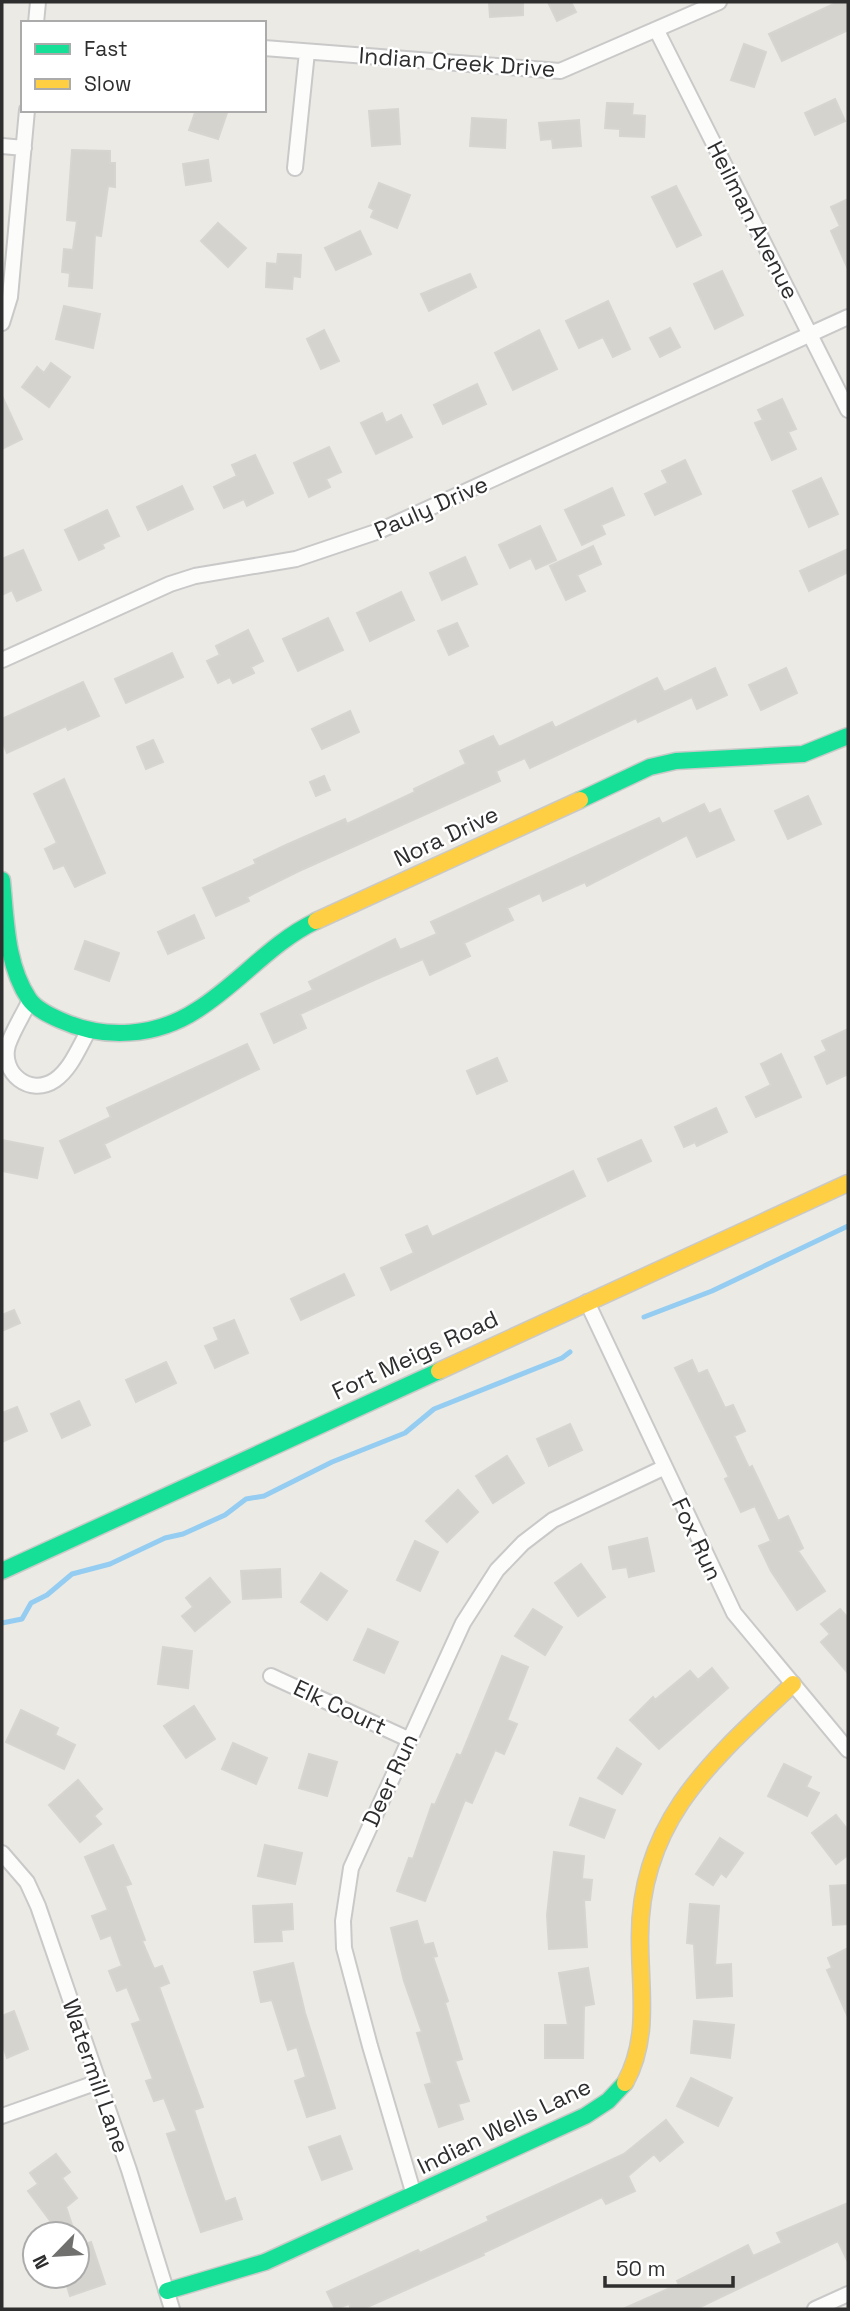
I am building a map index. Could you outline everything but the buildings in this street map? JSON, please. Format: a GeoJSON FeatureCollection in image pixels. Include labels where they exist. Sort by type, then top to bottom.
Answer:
{"type":"FeatureCollection","features":[{"type":"Feature","properties":{"kind":"street"},"geometry":{"type":"LineString","coordinates":[[36,21],[37,2]]}},
{"type":"Feature","properties":{"kind":"street","name":"Indian Creek Drive"},"geometry":{"type":"LineString","coordinates":[[266,48],[560,71],[719,2]]}},
{"type":"Feature","properties":{"kind":"street","name":"Heilman Avenue"},"geometry":{"type":"LineString","coordinates":[[657,31],[848,410]]}},
{"type":"Feature","properties":{"kind":"street"},"geometry":{"type":"LineString","coordinates":[[295,168],[307,52]]}},
{"type":"Feature","properties":{"kind":"street"},"geometry":{"type":"LineString","coordinates":[[2,323],[10,297],[27,112]]}},
{"type":"Feature","properties":{"kind":"street"},"geometry":{"type":"LineString","coordinates":[[2,146],[24,148]]}},
{"type":"Feature","properties":{"kind":"street","name":"Pauly Drive"},"geometry":{"type":"LineString","coordinates":[[2,660],[170,584],[195,576],[296,559],[332,550],[379,531],[848,317]]}},
{"type":"Feature","properties":{"kind":"street","name":"Nora Drive"},"geometry":{"type":"LineString","coordinates":[[30,1000],[47,1014],[89,1030],[111,1035],[142,1033],[168,1025],[196,1011],[293,932],[650,767],[676,761],[803,754],[848,736]]}},
{"type":"Feature","properties":{"kind":"street"},"geometry":{"type":"LineString","coordinates":[[2,880],[9,944],[15,970],[30,1000],[9,1045],[7,1056],[11,1069],[26,1085],[47,1085],[65,1071],[89,1030]]}},
{"type":"Feature","properties":{"kind":"street","name":"Fort Meigs Road"},"geometry":{"type":"LineString","coordinates":[[2,1571],[848,1182]]}},
{"type":"Feature","properties":{"kind":"street","name":"Fox Run"},"geometry":{"type":"LineString","coordinates":[[587,1302],[663,1468],[734,1613],[848,1750]]}},
{"type":"Feature","properties":{"kind":"street","name":"Deer Run"},"geometry":{"type":"LineString","coordinates":[[414,2195],[344,1948],[343,1921],[351,1868],[463,1623],[497,1570],[523,1543],[553,1520],[663,1468]]}},
{"type":"Feature","properties":{"kind":"street","name":"Elk Court"},"geometry":{"type":"LineString","coordinates":[[271,1676],[408,1739]]}},
{"type":"Feature","properties":{"kind":"street","name":"Indian Wells Lane"},"geometry":{"type":"LineString","coordinates":[[167,2291],[265,2262],[585,2116],[608,2101],[627,2082],[639,2057],[644,2031],[640,1914],[643,1889],[658,1840],[670,1817],[701,1776],[793,1684]]}},
{"type":"Feature","properties":{"kind":"street","name":"Watermill Lane"},"geometry":{"type":"LineString","coordinates":[[2,1853],[27,1882],[38,1906],[172,2309]]}},
{"type":"Feature","properties":{"kind":"street"},"geometry":{"type":"LineString","coordinates":[[2,2116],[98,2082]]}},
{"type":"Feature","properties":{"kind":"street"},"geometry":{"type":"LineString","coordinates":[[815,2309],[848,2294]]}},
{"type":"Feature","properties":{"kind":"waterway"},"geometry":{"type":"LineString","coordinates":[[644,1317],[712,1291],[848,1226]]}},
{"type":"Feature","properties":{"kind":"waterway"},"geometry":{"type":"LineString","coordinates":[[2,1623],[22,1619],[31,1603],[47,1595],[72,1574],[110,1564],[165,1538],[183,1534],[225,1515],[246,1499],[264,1496],[332,1462],[405,1433],[434,1409],[562,1358],[570,1352]]}},
{"type":"Feature","properties":{"kind":"traffic: fast"},"geometry":{"type":"LineString","coordinates":[[580,800],[650,767],[676,761],[803,754],[848,736]]}},
{"type":"Feature","properties":{"kind":"traffic: fast"},"geometry":{"type":"LineString","coordinates":[[2,880],[11,957],[21,986],[39,1009],[94,1031],[130,1033],[164,1026],[181,1019],[213,999],[284,940],[316,921]]}},
{"type":"Feature","properties":{"kind":"traffic: fast"},"geometry":{"type":"LineString","coordinates":[[2,1571],[439,1371]]}},
{"type":"Feature","properties":{"kind":"traffic: fast"},"geometry":{"type":"LineString","coordinates":[[167,2291],[265,2262],[585,2116],[608,2101],[625,2083]]}},
{"type":"Feature","properties":{"kind":"traffic: slow"},"geometry":{"type":"LineString","coordinates":[[316,921],[580,800]]}},
{"type":"Feature","properties":{"kind":"traffic: slow"},"geometry":{"type":"LineString","coordinates":[[439,1371],[848,1183]]}},
{"type":"Feature","properties":{"kind":"traffic: slow"},"geometry":{"type":"LineString","coordinates":[[625,2083],[633,2066],[641,2031],[640,1941],[643,1899],[652,1861],[666,1827],[709,1767],[793,1684]]}}]}
